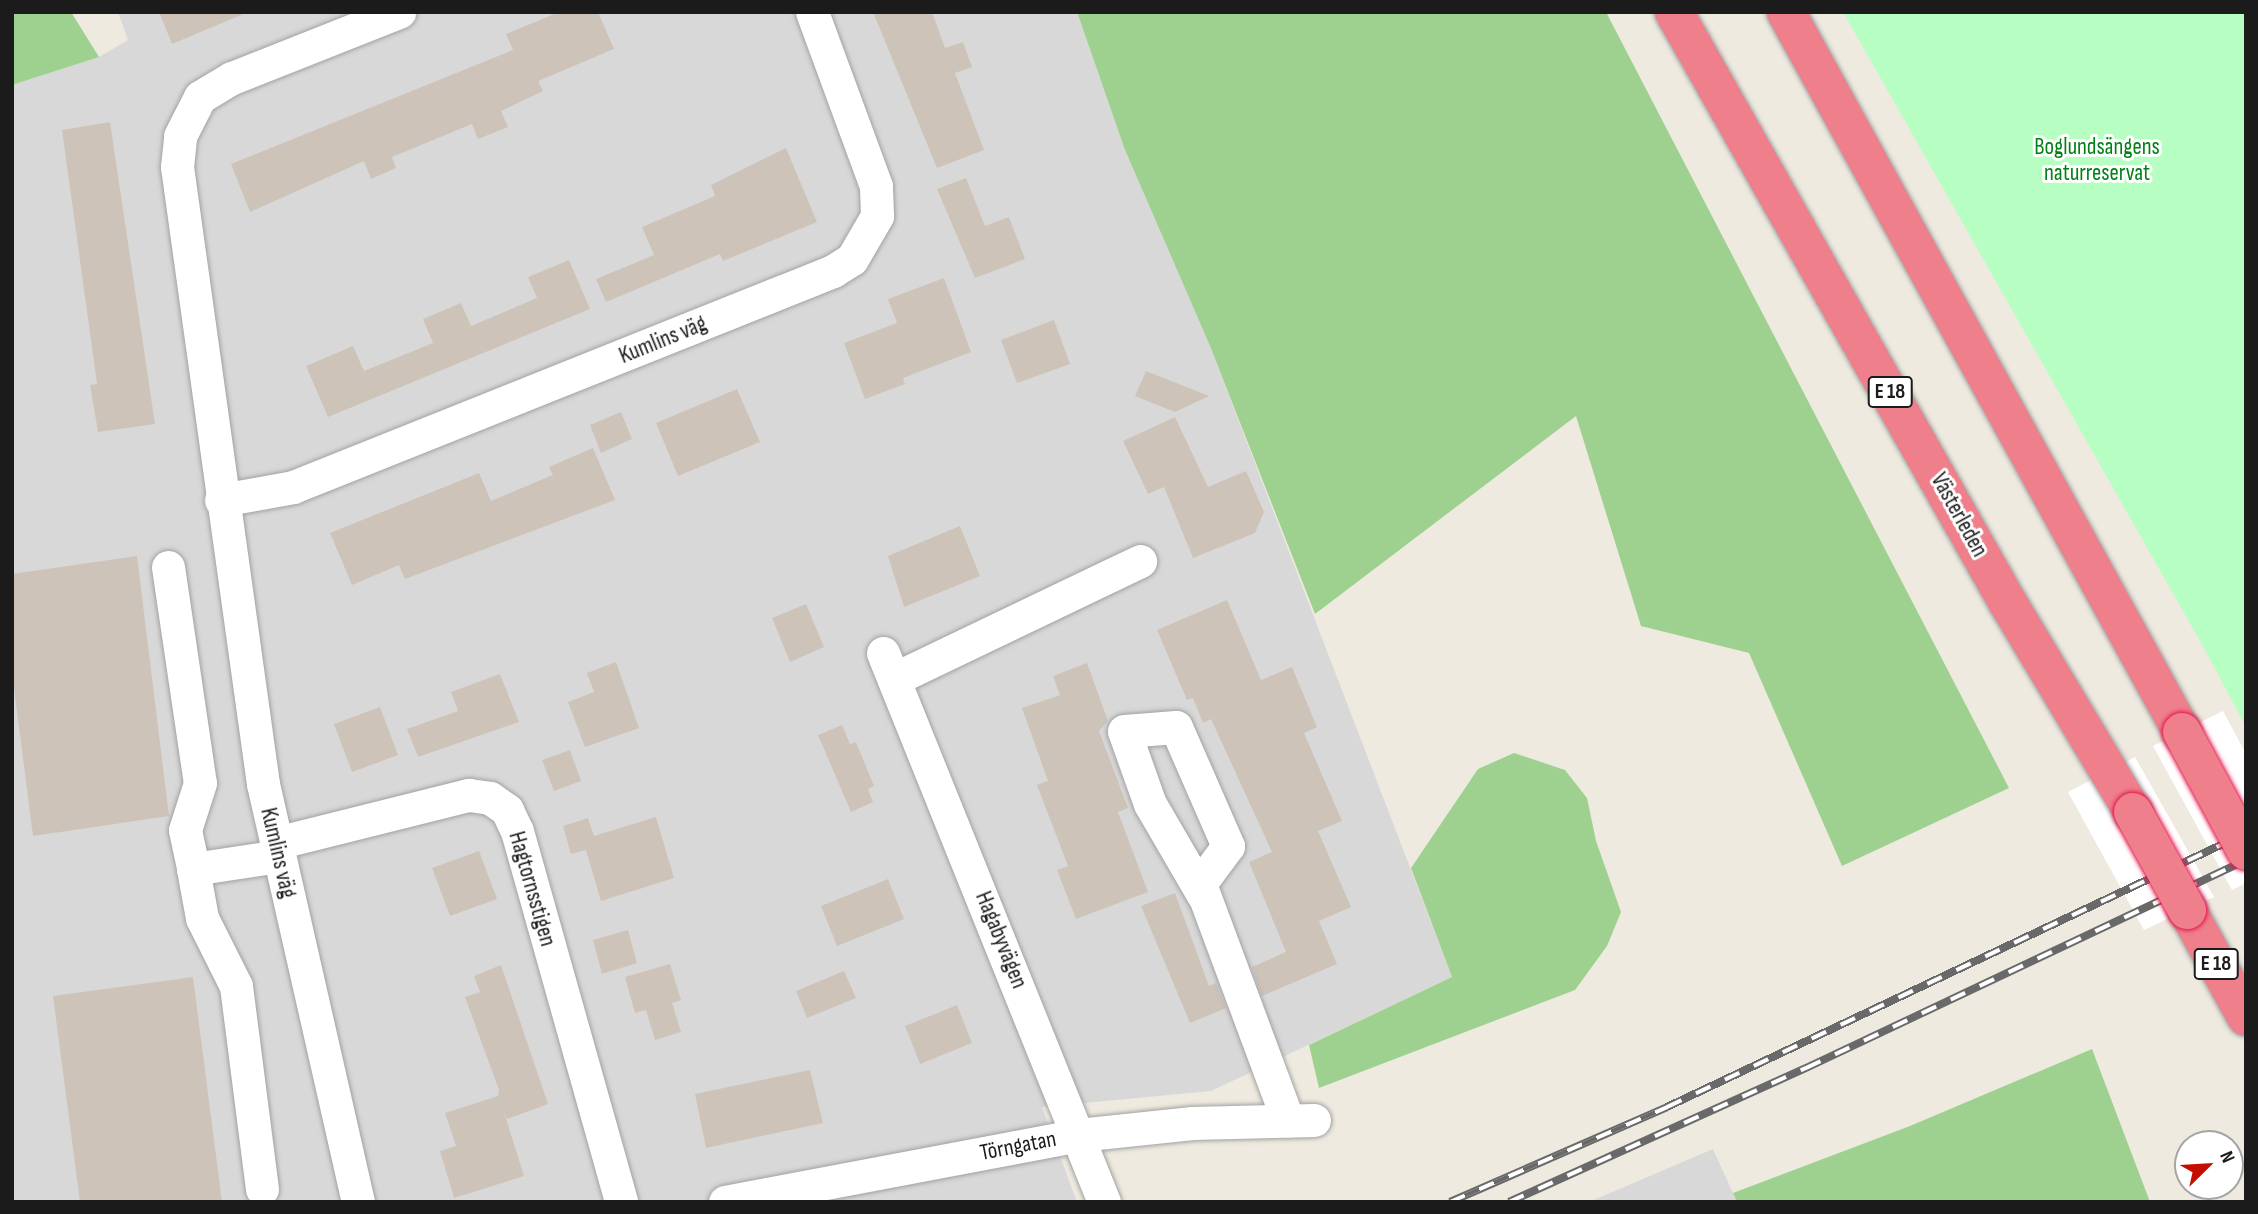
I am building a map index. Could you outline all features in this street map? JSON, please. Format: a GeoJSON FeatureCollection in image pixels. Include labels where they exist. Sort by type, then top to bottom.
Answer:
{"type":"FeatureCollection","features":[{"type":"Feature","properties":{"kind":"highway","name":"Västerleden"},"geometry":{"type":"LineString","coordinates":[[1674,12],[2246,1017]]}},
{"type":"Feature","properties":{"kind":"highway"},"geometry":{"type":"LineString","coordinates":[[1786,12],[2246,851]]}},
{"type":"Feature","properties":{"kind":"street","name":"Kumlins väg"},"geometry":{"type":"LineString","coordinates":[[358,1202],[277,850],[243,665],[177,167],[180,136],[200,97],[232,78],[399,12]]}},
{"type":"Feature","properties":{"kind":"street","name":"Kumlins väg"},"geometry":{"type":"LineString","coordinates":[[220,500],[293,487],[820,276],[852,259],[877,215],[876,186],[812,12]]}},
{"type":"Feature","properties":{"kind":"street","name":"Hagabyvägen"},"geometry":{"type":"LineString","coordinates":[[1104,1202],[888,666],[1140,561]]}},
{"type":"Feature","properties":{"kind":"street"},"geometry":{"type":"LineString","coordinates":[[167,566],[200,783],[185,830],[202,918],[236,986],[262,1189]]}},
{"type":"Feature","properties":{"kind":"street"},"geometry":{"type":"LineString","coordinates":[[1176,727],[1228,846],[1200,884],[1203,895],[1150,804],[1124,731],[1176,727]]}},
{"type":"Feature","properties":{"kind":"street","name":"Hagtornsstigen"},"geometry":{"type":"LineString","coordinates":[[277,850],[469,795],[490,798],[507,810],[517,831],[621,1202]]}},
{"type":"Feature","properties":{"kind":"street"},"geometry":{"type":"LineString","coordinates":[[193,869],[277,850]]}},
{"type":"Feature","properties":{"kind":"street","name":"Törngatan"},"geometry":{"type":"LineString","coordinates":[[724,1202],[1078,1135],[1192,1122],[1301,1120],[1203,895]]}},
{"type":"Feature","properties":{"kind":"shaded area"},"geometry":{"type":"Polygon","coordinates":[[[118,12],[1077,12],[1125,150],[1210,346],[1452,977],[1211,1091],[1042,1107],[1077,1202],[12,1202],[12,85],[99,57],[128,40],[118,12]]]}},
{"type":"Feature","properties":{"kind":"shaded area"},"geometry":{"type":"Polygon","coordinates":[[[1713,1149],[1737,1202],[1589,1202],[1713,1149]]]}},
{"type":"Feature","properties":{"kind":"green space"},"geometry":{"type":"Polygon","coordinates":[[[12,12],[71,12],[99,57],[12,85],[12,12]]]}},
{"type":"Feature","properties":{"kind":"green space"},"geometry":{"type":"Polygon","coordinates":[[[1077,12],[1606,12],[2009,788],[1842,866],[1749,653],[1641,626],[1576,416],[1315,614],[1210,346],[1125,150],[1077,12]]]}},
{"type":"Feature","properties":{"kind":"green space","name":"Boglundsängens naturreservat"},"geometry":{"type":"Polygon","coordinates":[[[1843,12],[2246,12],[2246,727],[2204,648],[1843,12]]]}},
{"type":"Feature","properties":{"kind":"green space"},"geometry":{"type":"Polygon","coordinates":[[[1514,753],[1565,770],[1587,798],[1596,841],[1621,912],[1607,946],[1575,990],[1319,1088],[1309,1045],[1452,977],[1411,868],[1478,769],[1514,753]]]}},
{"type":"Feature","properties":{"kind":"green space"},"geometry":{"type":"Polygon","coordinates":[[[2092,1049],[2150,1202],[1737,1202],[1733,1193],[1910,1126],[2092,1049]]]}},
{"type":"Feature","properties":{"kind":"pier"},"geometry":{"type":"Polygon","coordinates":[[[2223,711],[2246,754],[2246,883],[2232,890],[2153,746],[2223,711]]]}},
{"type":"Feature","properties":{"kind":"pier"},"geometry":{"type":"Polygon","coordinates":[[[2135,757],[2214,897],[2144,930],[2068,792],[2135,757]]]}},
{"type":"Feature","properties":{"kind":"building"},"geometry":{"type":"Polygon","coordinates":[[[159,12],[246,12],[246,13],[172,44],[159,12]]]}},
{"type":"Feature","properties":{"kind":"building"},"geometry":{"type":"Polygon","coordinates":[[[559,12],[598,12],[614,49],[538,81],[543,91],[501,111],[508,127],[478,139],[472,124],[392,157],[396,168],[371,179],[364,161],[250,212],[231,164],[513,50],[506,34],[559,12]]]}},
{"type":"Feature","properties":{"kind":"building"},"geometry":{"type":"Polygon","coordinates":[[[873,12],[932,12],[945,48],[963,42],[972,67],[955,73],[984,150],[937,168],[873,12]]]}},
{"type":"Feature","properties":{"kind":"building"},"geometry":{"type":"Polygon","coordinates":[[[110,122],[155,424],[98,432],[90,385],[97,384],[62,130],[110,122]]]}},
{"type":"Feature","properties":{"kind":"building"},"geometry":{"type":"Polygon","coordinates":[[[786,148],[817,222],[723,261],[720,254],[606,302],[596,279],[654,255],[642,227],[715,196],[711,185],[786,148]]]}},
{"type":"Feature","properties":{"kind":"building"},"geometry":{"type":"Polygon","coordinates":[[[966,178],[985,226],[1009,217],[1025,259],[975,278],[937,189],[966,178]]]}},
{"type":"Feature","properties":{"kind":"building"},"geometry":{"type":"Polygon","coordinates":[[[569,260],[590,309],[328,417],[306,366],[353,346],[364,371],[433,343],[423,319],[461,303],[471,326],[537,298],[528,277],[569,260]]]}},
{"type":"Feature","properties":{"kind":"building"},"geometry":{"type":"Polygon","coordinates":[[[944,278],[971,352],[903,378],[905,384],[865,399],[844,343],[897,323],[888,299],[944,278]]]}},
{"type":"Feature","properties":{"kind":"building"},"geometry":{"type":"Polygon","coordinates":[[[1054,320],[1070,364],[1017,383],[1001,340],[1054,320]]]}},
{"type":"Feature","properties":{"kind":"building"},"geometry":{"type":"Polygon","coordinates":[[[1146,371],[1209,396],[1175,412],[1135,396],[1146,371]]]}},
{"type":"Feature","properties":{"kind":"building"},"geometry":{"type":"Polygon","coordinates":[[[737,389],[760,442],[678,476],[656,423],[737,389]]]}},
{"type":"Feature","properties":{"kind":"building"},"geometry":{"type":"Polygon","coordinates":[[[621,412],[632,439],[601,453],[590,425],[621,412]]]}},
{"type":"Feature","properties":{"kind":"building"},"geometry":{"type":"Polygon","coordinates":[[[1175,417],[1208,487],[1246,471],[1264,512],[1255,533],[1193,558],[1164,487],[1148,494],[1123,441],[1175,417]]]}},
{"type":"Feature","properties":{"kind":"building"},"geometry":{"type":"Polygon","coordinates":[[[593,448],[615,500],[405,579],[399,565],[352,585],[330,533],[479,473],[491,501],[553,475],[549,467],[593,448]]]}},
{"type":"Feature","properties":{"kind":"building"},"geometry":{"type":"Polygon","coordinates":[[[960,526],[980,576],[904,607],[888,556],[960,526]]]}},
{"type":"Feature","properties":{"kind":"building"},"geometry":{"type":"Polygon","coordinates":[[[137,556],[169,816],[33,836],[12,673],[12,574],[137,556]]]}},
{"type":"Feature","properties":{"kind":"building"},"geometry":{"type":"Polygon","coordinates":[[[1227,600],[1261,680],[1292,667],[1317,727],[1304,733],[1342,821],[1318,831],[1351,907],[1319,921],[1337,964],[1262,996],[1252,967],[1286,952],[1249,862],[1272,852],[1211,719],[1203,723],[1193,698],[1187,700],[1157,630],[1227,600]]]}},
{"type":"Feature","properties":{"kind":"building"},"geometry":{"type":"Polygon","coordinates":[[[806,604],[824,647],[790,662],[772,618],[806,604]]]}},
{"type":"Feature","properties":{"kind":"building"},"geometry":{"type":"Polygon","coordinates":[[[616,662],[639,728],[585,747],[568,702],[594,692],[587,673],[616,662]]]}},
{"type":"Feature","properties":{"kind":"building"},"geometry":{"type":"Polygon","coordinates":[[[1087,663],[1108,721],[1099,731],[1128,808],[1118,812],[1148,892],[1076,919],[1057,870],[1068,866],[1037,785],[1048,781],[1022,708],[1060,695],[1053,676],[1087,663]]]}},
{"type":"Feature","properties":{"kind":"building"},"geometry":{"type":"Polygon","coordinates":[[[500,674],[519,722],[418,757],[407,729],[458,711],[451,692],[500,674]]]}},
{"type":"Feature","properties":{"kind":"building"},"geometry":{"type":"Polygon","coordinates":[[[380,707],[398,755],[352,772],[334,724],[380,707]]]}},
{"type":"Feature","properties":{"kind":"building"},"geometry":{"type":"Polygon","coordinates":[[[842,725],[850,744],[856,742],[874,786],[868,789],[873,802],[851,812],[818,735],[842,725]]]}},
{"type":"Feature","properties":{"kind":"building"},"geometry":{"type":"Polygon","coordinates":[[[570,750],[581,781],[554,791],[542,760],[570,750]]]}},
{"type":"Feature","properties":{"kind":"building"},"geometry":{"type":"Polygon","coordinates":[[[656,817],[674,878],[601,901],[586,850],[571,854],[563,826],[588,818],[594,836],[656,817]]]}},
{"type":"Feature","properties":{"kind":"building"},"geometry":{"type":"Polygon","coordinates":[[[479,851],[497,899],[450,916],[432,868],[479,851]]]}},
{"type":"Feature","properties":{"kind":"building"},"geometry":{"type":"Polygon","coordinates":[[[888,879],[904,919],[837,946],[821,906],[888,879]]]}},
{"type":"Feature","properties":{"kind":"building"},"geometry":{"type":"Polygon","coordinates":[[[1175,893],[1209,986],[1216,983],[1226,1008],[1190,1023],[1141,906],[1175,893]]]}},
{"type":"Feature","properties":{"kind":"building"},"geometry":{"type":"Polygon","coordinates":[[[628,930],[637,963],[602,974],[593,940],[628,930]]]}},
{"type":"Feature","properties":{"kind":"building"},"geometry":{"type":"Polygon","coordinates":[[[670,964],[681,1000],[672,1003],[681,1032],[655,1040],[646,1010],[635,1013],[625,977],[670,964]]]}},
{"type":"Feature","properties":{"kind":"building"},"geometry":{"type":"Polygon","coordinates":[[[501,965],[548,1104],[507,1119],[504,1112],[524,1176],[454,1198],[440,1151],[456,1146],[445,1113],[498,1096],[499,1090],[465,997],[480,992],[474,976],[501,965]]]}},
{"type":"Feature","properties":{"kind":"building"},"geometry":{"type":"Polygon","coordinates":[[[844,971],[856,998],[807,1018],[796,991],[844,971]]]}},
{"type":"Feature","properties":{"kind":"building"},"geometry":{"type":"Polygon","coordinates":[[[193,977],[222,1202],[80,1202],[53,996],[193,977]]]}},
{"type":"Feature","properties":{"kind":"building"},"geometry":{"type":"Polygon","coordinates":[[[957,1005],[972,1043],[920,1064],[905,1026],[957,1005]]]}},
{"type":"Feature","properties":{"kind":"building"},"geometry":{"type":"Polygon","coordinates":[[[810,1070],[823,1123],[706,1148],[695,1094],[810,1070]]]}},
{"type":"Feature","properties":{"kind":"railway"},"geometry":{"type":"LineString","coordinates":[[1450,1202],[1667,1107],[2246,833]]}},
{"type":"Feature","properties":{"kind":"railway"},"geometry":{"type":"LineString","coordinates":[[1509,1202],[1806,1068],[2246,860]]}}]}
